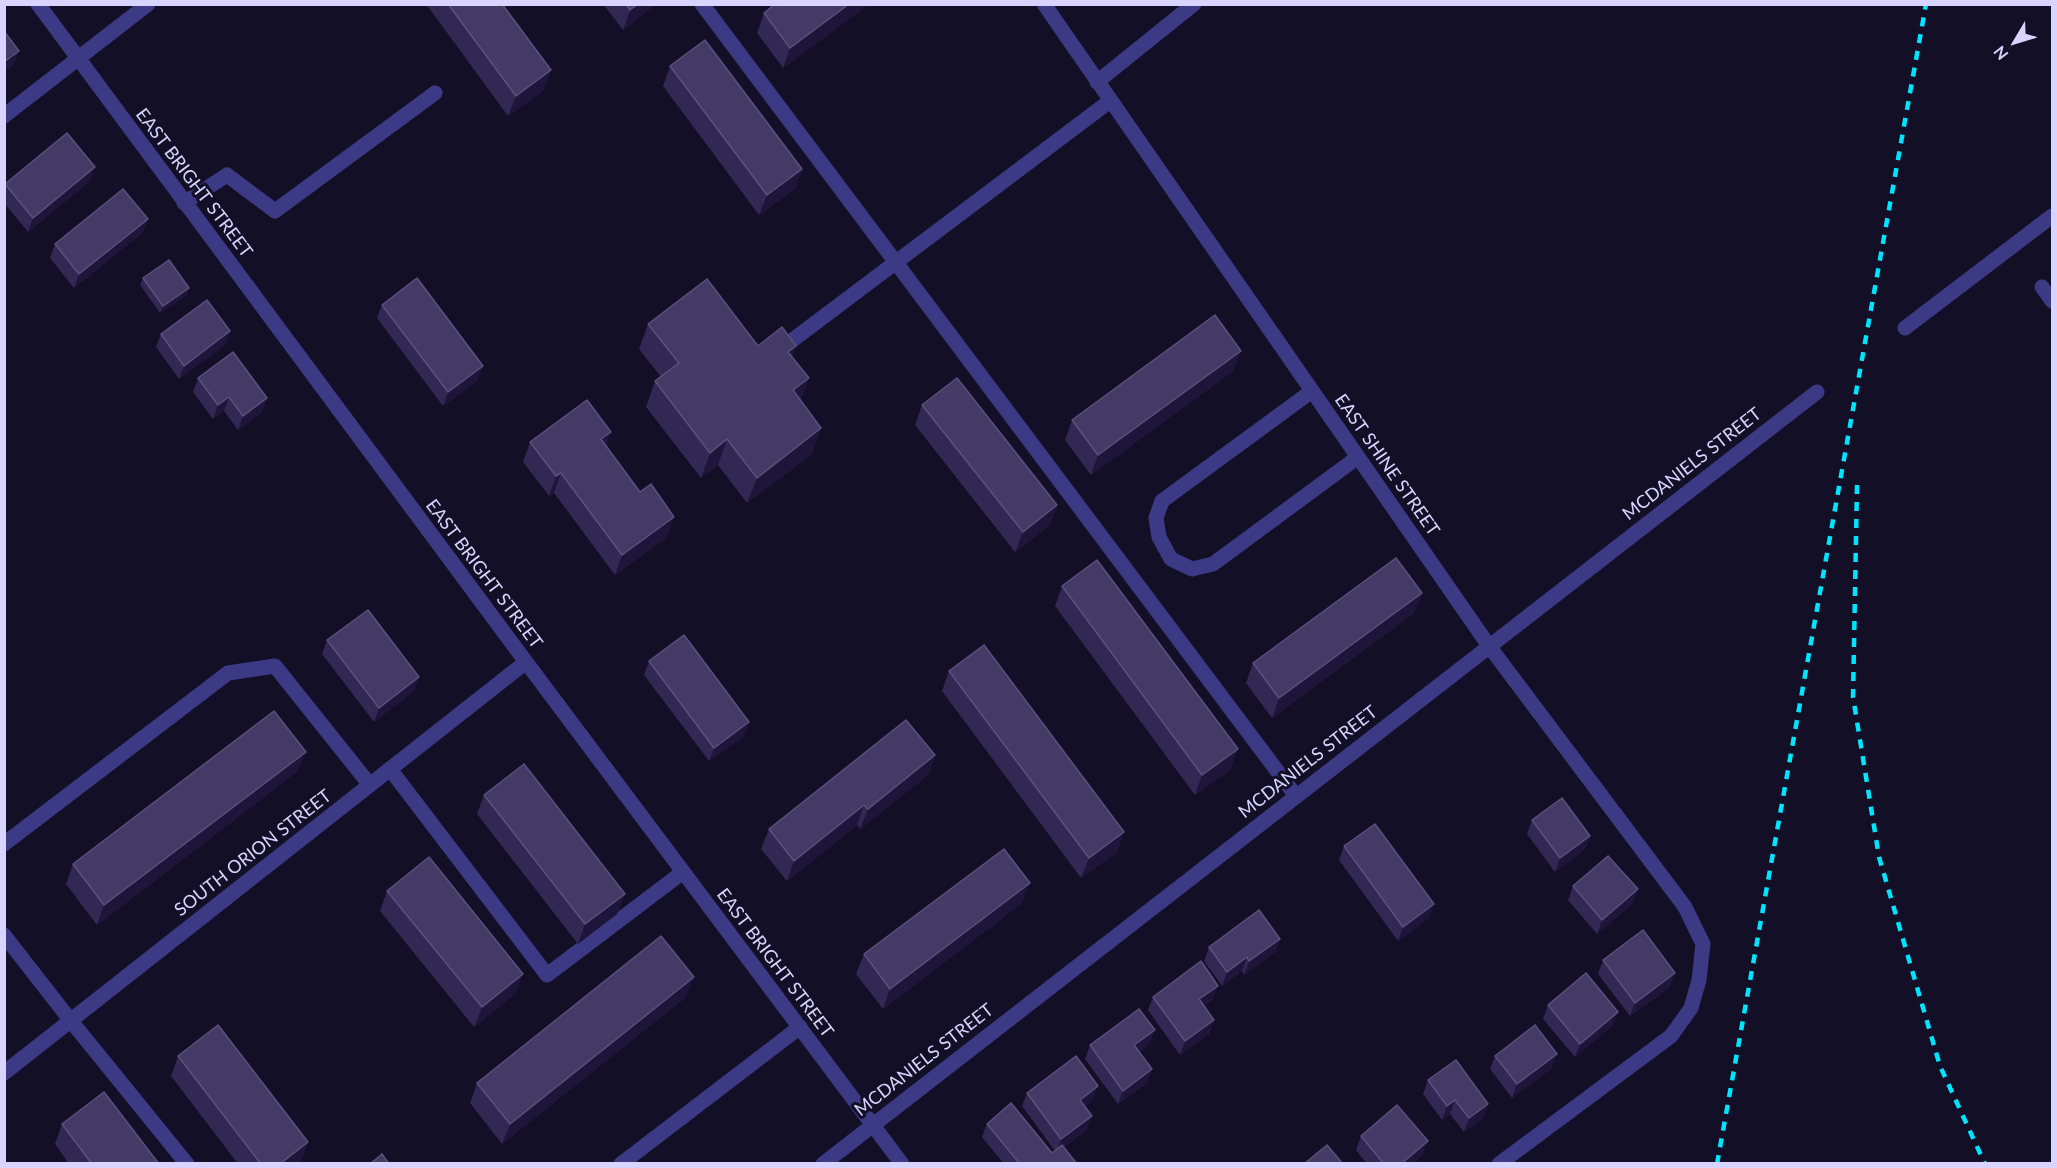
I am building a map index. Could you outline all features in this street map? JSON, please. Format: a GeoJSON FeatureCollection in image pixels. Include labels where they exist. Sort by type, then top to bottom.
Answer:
{"type":"FeatureCollection","features":[{"type":"Feature","properties":{"kind":"street","name":"EAST BRIGHT STREET"},"geometry":{"type":"LineString","coordinates":[[38,4],[525,662],[902,1164]]}},
{"type":"Feature","properties":{"kind":"street"},"geometry":{"type":"LineString","coordinates":[[4,116],[148,4]]}},
{"type":"Feature","properties":{"kind":"street"},"geometry":{"type":"LineString","coordinates":[[702,4],[1296,796]]}},
{"type":"Feature","properties":{"kind":"street","name":"EAST SHINE STREET"},"geometry":{"type":"LineString","coordinates":[[1044,4],[1489,646],[1685,907],[1703,944],[1699,980],[1690,1008],[1671,1036],[1499,1164]]}},
{"type":"Feature","properties":{"kind":"street"},"geometry":{"type":"LineString","coordinates":[[1097,82],[1194,4]]}},
{"type":"Feature","properties":{"kind":"street"},"geometry":{"type":"LineString","coordinates":[[184,203],[227,175],[274,211],[435,93]]}},
{"type":"Feature","properties":{"kind":"street"},"geometry":{"type":"LineString","coordinates":[[790,342],[1110,101]]}},
{"type":"Feature","properties":{"kind":"street"},"geometry":{"type":"LineString","coordinates":[[1905,328],[2052,216]]}},
{"type":"Feature","properties":{"kind":"street"},"geometry":{"type":"LineString","coordinates":[[2042,287],[2052,301]]}},
{"type":"Feature","properties":{"kind":"street"},"geometry":{"type":"LineString","coordinates":[[1312,391],[1162,501],[1156,518],[1159,537],[1171,559],[1192,569],[1213,564],[1358,457]]}},
{"type":"Feature","properties":{"kind":"street","name":"MCDANIELS STREET"},"geometry":{"type":"LineString","coordinates":[[823,1164],[1817,392]]}},
{"type":"Feature","properties":{"kind":"street","name":"SOUTH ORION STREET"},"geometry":{"type":"LineString","coordinates":[[4,1073],[525,662]]}},
{"type":"Feature","properties":{"kind":"street"},"geometry":{"type":"LineString","coordinates":[[4,844],[228,673],[275,666],[370,785]]}},
{"type":"Feature","properties":{"kind":"street"},"geometry":{"type":"LineString","coordinates":[[390,769],[547,975],[683,872]]}},
{"type":"Feature","properties":{"kind":"street"},"geometry":{"type":"LineString","coordinates":[[4,936],[188,1164]]}},
{"type":"Feature","properties":{"kind":"street"},"geometry":{"type":"LineString","coordinates":[[621,1164],[800,1027]]}},
{"type":"Feature","properties":{"kind":"building"},"geometry":{"type":"Polygon","coordinates":[[[448,4],[502,4],[551,70],[516,96],[448,4]]]}},
{"type":"Feature","properties":{"kind":"building"},"geometry":{"type":"Polygon","coordinates":[[[626,4],[638,4],[630,10],[626,4]]]}},
{"type":"Feature","properties":{"kind":"building"},"geometry":{"type":"Polygon","coordinates":[[[775,4],[849,4],[790,48],[764,13],[775,4]]]}},
{"type":"Feature","properties":{"kind":"building"},"geometry":{"type":"Polygon","coordinates":[[[4,31],[19,51],[4,62],[4,31]]]}},
{"type":"Feature","properties":{"kind":"building"},"geometry":{"type":"Polygon","coordinates":[[[705,40],[802,169],[767,195],[670,66],[705,40]]]}},
{"type":"Feature","properties":{"kind":"building"},"geometry":{"type":"Polygon","coordinates":[[[67,133],[95,167],[33,218],[5,184],[67,133]]]}},
{"type":"Feature","properties":{"kind":"building"},"geometry":{"type":"Polygon","coordinates":[[[123,189],[148,219],[79,274],[55,244],[123,189]]]}},
{"type":"Feature","properties":{"kind":"building"},"geometry":{"type":"Polygon","coordinates":[[[169,260],[189,288],[163,306],[143,278],[169,260]]]}},
{"type":"Feature","properties":{"kind":"building"},"geometry":{"type":"Polygon","coordinates":[[[417,278],[483,366],[448,392],[382,305],[417,278]]]}},
{"type":"Feature","properties":{"kind":"building"},"geometry":{"type":"Polygon","coordinates":[[[707,279],[758,346],[782,327],[796,346],[788,352],[809,378],[793,390],[821,428],[757,478],[727,439],[710,453],[655,381],[679,363],[648,324],[707,279]]]}},
{"type":"Feature","properties":{"kind":"building"},"geometry":{"type":"Polygon","coordinates":[[[207,300],[230,331],[184,366],[161,334],[207,300]]]}},
{"type":"Feature","properties":{"kind":"building"},"geometry":{"type":"Polygon","coordinates":[[[1215,315],[1241,351],[1098,455],[1072,420],[1215,315]]]}},
{"type":"Feature","properties":{"kind":"building"},"geometry":{"type":"Polygon","coordinates":[[[233,352],[267,398],[243,416],[229,397],[218,405],[198,378],[233,352]]]}},
{"type":"Feature","properties":{"kind":"building"},"geometry":{"type":"Polygon","coordinates":[[[957,378],[1057,505],[1023,532],[922,405],[957,378]]]}},
{"type":"Feature","properties":{"kind":"building"},"geometry":{"type":"Polygon","coordinates":[[[587,400],[611,432],[601,439],[640,492],[651,484],[674,517],[622,555],[561,473],[556,476],[530,442],[587,400]]]}},
{"type":"Feature","properties":{"kind":"building"},"geometry":{"type":"Polygon","coordinates":[[[1396,558],[1422,593],[1279,698],[1253,663],[1396,558]]]}},
{"type":"Feature","properties":{"kind":"building"},"geometry":{"type":"Polygon","coordinates":[[[1097,560],[1238,749],[1202,775],[1062,586],[1097,560]]]}},
{"type":"Feature","properties":{"kind":"building"},"geometry":{"type":"Polygon","coordinates":[[[368,610],[419,677],[379,708],[327,640],[368,610]]]}},
{"type":"Feature","properties":{"kind":"building"},"geometry":{"type":"Polygon","coordinates":[[[684,635],[749,722],[714,748],[649,661],[684,635]]]}},
{"type":"Feature","properties":{"kind":"building"},"geometry":{"type":"Polygon","coordinates":[[[984,645],[1124,832],[1089,858],[949,671],[984,645]]]}},
{"type":"Feature","properties":{"kind":"building"},"geometry":{"type":"Polygon","coordinates":[[[274,711],[306,752],[104,905],[73,864],[274,711]]]}},
{"type":"Feature","properties":{"kind":"building"},"geometry":{"type":"Polygon","coordinates":[[[906,720],[935,755],[868,809],[864,805],[794,861],[769,829],[906,720]]]}},
{"type":"Feature","properties":{"kind":"building"},"geometry":{"type":"Polygon","coordinates":[[[524,764],[625,894],[585,924],[484,795],[524,764]]]}},
{"type":"Feature","properties":{"kind":"building"},"geometry":{"type":"Polygon","coordinates":[[[1562,798],[1590,836],[1560,858],[1532,820],[1562,798]]]}},
{"type":"Feature","properties":{"kind":"building"},"geometry":{"type":"Polygon","coordinates":[[[1375,824],[1434,904],[1403,927],[1344,846],[1375,824]]]}},
{"type":"Feature","properties":{"kind":"building"},"geometry":{"type":"Polygon","coordinates":[[[1004,849],[1030,883],[890,989],[864,954],[1004,849]]]}},
{"type":"Feature","properties":{"kind":"building"},"geometry":{"type":"Polygon","coordinates":[[[1608,856],[1638,889],[1602,920],[1573,886],[1608,856]]]}},
{"type":"Feature","properties":{"kind":"building"},"geometry":{"type":"Polygon","coordinates":[[[429,857],[523,974],[482,1007],[387,891],[429,857]]]}},
{"type":"Feature","properties":{"kind":"building"},"geometry":{"type":"Polygon","coordinates":[[[1259,910],[1280,939],[1249,961],[1247,957],[1227,972],[1209,947],[1259,910]]]}},
{"type":"Feature","properties":{"kind":"building"},"geometry":{"type":"Polygon","coordinates":[[[1643,930],[1675,973],[1635,1003],[1603,960],[1643,930]]]}},
{"type":"Feature","properties":{"kind":"building"},"geometry":{"type":"Polygon","coordinates":[[[661,936],[694,977],[510,1124],[477,1083],[661,936]]]}},
{"type":"Feature","properties":{"kind":"building"},"geometry":{"type":"Polygon","coordinates":[[[1201,961],[1218,986],[1199,999],[1214,1020],[1185,1041],[1153,997],[1201,961]]]}},
{"type":"Feature","properties":{"kind":"building"},"geometry":{"type":"Polygon","coordinates":[[[1586,973],[1618,1012],[1580,1044],[1548,1005],[1586,973]]]}},
{"type":"Feature","properties":{"kind":"building"},"geometry":{"type":"Polygon","coordinates":[[[1139,1009],[1155,1030],[1134,1045],[1152,1069],[1123,1091],[1090,1045],[1139,1009]]]}},
{"type":"Feature","properties":{"kind":"building"},"geometry":{"type":"Polygon","coordinates":[[[218,1025],[308,1142],[280,1164],[261,1164],[178,1056],[218,1025]]]}},
{"type":"Feature","properties":{"kind":"building"},"geometry":{"type":"Polygon","coordinates":[[[1535,1025],[1557,1054],[1517,1084],[1495,1056],[1535,1025]]]}},
{"type":"Feature","properties":{"kind":"building"},"geometry":{"type":"Polygon","coordinates":[[[1076,1056],[1098,1086],[1080,1100],[1092,1116],[1061,1139],[1027,1093],[1076,1056]]]}},
{"type":"Feature","properties":{"kind":"building"},"geometry":{"type":"Polygon","coordinates":[[[1456,1060],[1488,1104],[1469,1118],[1455,1100],[1447,1106],[1428,1080],[1456,1060]]]}},
{"type":"Feature","properties":{"kind":"building"},"geometry":{"type":"Polygon","coordinates":[[[104,1092],[159,1164],[92,1164],[62,1124],[104,1092]]]}},
{"type":"Feature","properties":{"kind":"building"},"geometry":{"type":"Polygon","coordinates":[[[1011,1103],[1052,1153],[1062,1145],[1077,1164],[1020,1164],[987,1124],[1011,1103]]]}},
{"type":"Feature","properties":{"kind":"building"},"geometry":{"type":"Polygon","coordinates":[[[1397,1105],[1428,1141],[1401,1164],[1384,1164],[1361,1136],[1397,1105]]]}},
{"type":"Feature","properties":{"kind":"building"},"geometry":{"type":"Polygon","coordinates":[[[1327,1145],[1343,1164],[1304,1164],[1327,1145]]]}},
{"type":"Feature","properties":{"kind":"building"},"geometry":{"type":"Polygon","coordinates":[[[382,1154],[389,1164],[370,1164],[382,1154]]]}},
{"type":"Feature","properties":{"kind":"railway"},"geometry":{"type":"LineString","coordinates":[[1717,1164],[1926,4]]}},
{"type":"Feature","properties":{"kind":"railway"},"geometry":{"type":"LineString","coordinates":[[1857,485],[1853,697],[1879,857],[1940,1066],[1985,1164]]}}]}
